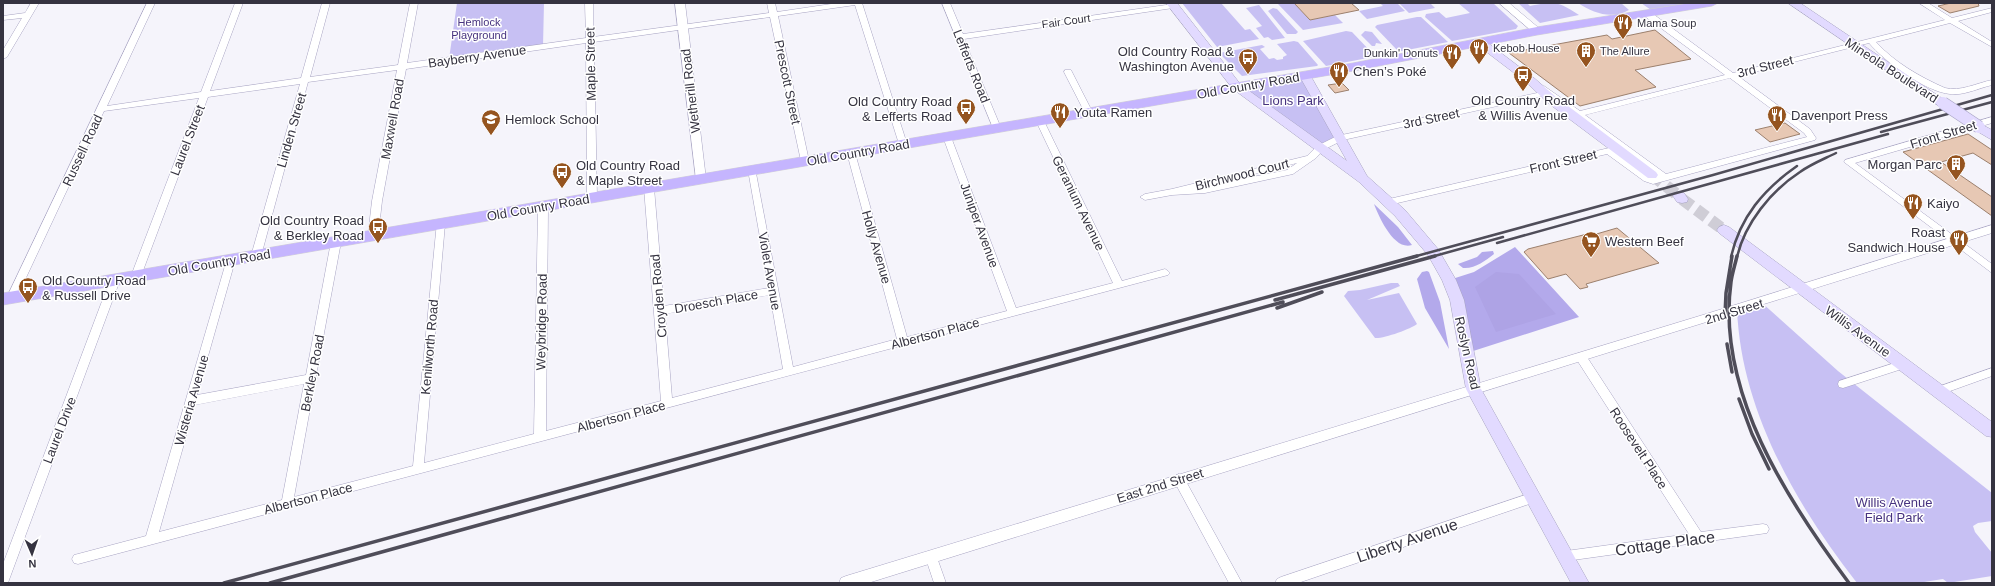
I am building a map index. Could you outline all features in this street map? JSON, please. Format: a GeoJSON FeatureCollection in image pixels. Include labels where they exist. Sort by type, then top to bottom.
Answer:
{"type":"FeatureCollection","features":[{"type":"Feature","properties":{"kind":"main road","name":"Mineola Boulevard"},"geometry":{"type":"LineString","coordinates":[[1793,3],[1992,136]]}},
{"type":"Feature","properties":{"kind":"main road","name":"Roslyn Road"},"geometry":{"type":"LineString","coordinates":[[1172,4],[1237,87],[1316,152],[1363,179],[1389,202],[1427,245],[1452,285],[1457,300],[1474,389],[1580,583]]}},
{"type":"Feature","properties":{"kind":"main road","name":"Old Country Road"},"geometry":{"type":"LineString","coordinates":[[7,298],[1089,113],[1305,75],[1537,31],[1703,4]]}},
{"type":"Feature","properties":{"kind":"main road"},"geometry":{"type":"LineString","coordinates":[[1480,42],[1530,80],[1544,94],[1652,175]]}},
{"type":"Feature","properties":{"kind":"main road","name":"Roslyn Road"},"geometry":{"type":"LineString","coordinates":[[1305,75],[1363,179]]}},
{"type":"Feature","properties":{"kind":"main road","name":"Willis Avenue"},"geometry":{"type":"LineString","coordinates":[[1724,230],[1992,431]]}},
{"type":"Feature","properties":{"kind":"street"},"geometry":{"type":"LineString","coordinates":[[3,57],[35,3]]}},
{"type":"Feature","properties":{"kind":"street","name":"Russell Road"},"geometry":{"type":"LineString","coordinates":[[7,298],[101,109],[151,3]]}},
{"type":"Feature","properties":{"kind":"street","name":"Laurel Street"},"geometry":{"type":"LineString","coordinates":[[136,276],[239,3]]}},
{"type":"Feature","properties":{"kind":"street","name":"Linden Street"},"geometry":{"type":"LineString","coordinates":[[256,256],[326,3]]}},
{"type":"Feature","properties":{"kind":"street","name":"Maxwell Road"},"geometry":{"type":"LineString","coordinates":[[373,236],[414,3]]}},
{"type":"Feature","properties":{"kind":"street","name":"Maple Street"},"geometry":{"type":"LineString","coordinates":[[589,3],[592,198]]}},
{"type":"Feature","properties":{"kind":"street","name":"Wetherill Road"},"geometry":{"type":"LineString","coordinates":[[680,3],[700,179]]}},
{"type":"Feature","properties":{"kind":"street","name":"Prescott Street"},"geometry":{"type":"LineString","coordinates":[[771,3],[806,161]]}},
{"type":"Feature","properties":{"kind":"street","name":"Bayberry Avenue"},"geometry":{"type":"LineString","coordinates":[[101,109],[854,3]]}},
{"type":"Feature","properties":{"kind":"street"},"geometry":{"type":"LineString","coordinates":[[858,3],[903,144]]}},
{"type":"Feature","properties":{"kind":"street","name":"Lefferts Road"},"geometry":{"type":"LineString","coordinates":[[946,3],[997,128]]}},
{"type":"Feature","properties":{"kind":"street"},"geometry":{"type":"LineString","coordinates":[[1504,3],[1537,31]]}},
{"type":"Feature","properties":{"kind":"street"},"geometry":{"type":"LineString","coordinates":[[1923,3],[1992,45]]}},
{"type":"Feature","properties":{"kind":"street","name":"Fair Court"},"geometry":{"type":"LineString","coordinates":[[960,37],[1172,4]]}},
{"type":"Feature","properties":{"kind":"street","name":"3rd Street"},"geometry":{"type":"LineString","coordinates":[[1579,114],[1992,10]]}},
{"type":"Feature","properties":{"kind":"street"},"geometry":{"type":"LineString","coordinates":[[1646,13],[1730,75]]}},
{"type":"Feature","properties":{"kind":"street"},"geometry":{"type":"LineString","coordinates":[[3,18],[28,15]]}},
{"type":"Feature","properties":{"kind":"street"},"geometry":{"type":"LineString","coordinates":[[1871,41],[1884,54],[1941,90],[1954,92],[1992,82]]}},
{"type":"Feature","properties":{"kind":"street"},"geometry":{"type":"LineString","coordinates":[[1068,72],[1089,113]]}},
{"type":"Feature","properties":{"kind":"street","name":"Front Street"},"geometry":{"type":"LineString","coordinates":[[1389,202],[1609,151],[1647,179],[1653,181],[1811,138],[1812,136],[1807,131],[1730,75]]}},
{"type":"Feature","properties":{"kind":"street"},"geometry":{"type":"LineString","coordinates":[[1530,80],[1579,114],[1665,178]]}},
{"type":"Feature","properties":{"kind":"street","name":"3rd Street"},"geometry":{"type":"LineString","coordinates":[[1316,152],[1340,138],[1544,94]]}},
{"type":"Feature","properties":{"kind":"street","name":"Front Street"},"geometry":{"type":"LineString","coordinates":[[1955,241],[1848,162],[1902,147],[1920,139],[1992,120]]}},
{"type":"Feature","properties":{"kind":"street","name":"Geranium Avenue"},"geometry":{"type":"LineString","coordinates":[[1040,121],[1119,285]]}},
{"type":"Feature","properties":{"kind":"street","name":"Juniper Avenue"},"geometry":{"type":"LineString","coordinates":[[947,137],[1013,313]]}},
{"type":"Feature","properties":{"kind":"street","name":"Birchwood Court"},"geometry":{"type":"LineString","coordinates":[[1145,197],[1172,192],[1205,190],[1290,172],[1316,152]]}},
{"type":"Feature","properties":{"kind":"street","name":"Holly Avenue"},"geometry":{"type":"LineString","coordinates":[[851,153],[903,342]]}},
{"type":"Feature","properties":{"kind":"street","name":"Violet Avenue"},"geometry":{"type":"LineString","coordinates":[[752,170],[789,372]]}},
{"type":"Feature","properties":{"kind":"street","name":"Croyden Road"},"geometry":{"type":"LineString","coordinates":[[649,188],[667,404]]}},
{"type":"Feature","properties":{"kind":"street","name":"Weybridge Road"},"geometry":{"type":"LineString","coordinates":[[540,437],[542,207]]}},
{"type":"Feature","properties":{"kind":"street","name":"Kenilworth Road"},"geometry":{"type":"LineString","coordinates":[[418,469],[440,224]]}},
{"type":"Feature","properties":{"kind":"street","name":"2nd Street"},"geometry":{"type":"LineString","coordinates":[[1474,389],[1803,290],[1992,230]]}},
{"type":"Feature","properties":{"kind":"street"},"geometry":{"type":"LineString","coordinates":[[1955,241],[1992,269]]}},
{"type":"Feature","properties":{"kind":"street","name":"Berkley Road"},"geometry":{"type":"LineString","coordinates":[[287,504],[312,378],[336,242]]}},
{"type":"Feature","properties":{"kind":"street","name":"Wisteria Avenue"},"geometry":{"type":"LineString","coordinates":[[151,539],[230,260]]}},
{"type":"Feature","properties":{"kind":"street","name":"Albertson Place"},"geometry":{"type":"LineString","coordinates":[[78,559],[1165,273]]}},
{"type":"Feature","properties":{"kind":"street","name":"Laurel Drive"},"geometry":{"type":"LineString","coordinates":[[3,580],[115,280]]}},
{"type":"Feature","properties":{"kind":"street","name":"Droesch Place"},"geometry":{"type":"LineString","coordinates":[[660,312],[774,290]]}},
{"type":"Feature","properties":{"kind":"street","name":"Roosevelt Place"},"geometry":{"type":"LineString","coordinates":[[1581,357],[1698,538]]}},
{"type":"Feature","properties":{"kind":"street"},"geometry":{"type":"LineString","coordinates":[[1844,384],[1904,364]]}},
{"type":"Feature","properties":{"kind":"street"},"geometry":{"type":"LineString","coordinates":[[1939,391],[1992,372]]}},
{"type":"Feature","properties":{"kind":"street"},"geometry":{"type":"LineString","coordinates":[[190,401],[312,378]]}},
{"type":"Feature","properties":{"kind":"street","name":"East 2nd Street"},"geometry":{"type":"LineString","coordinates":[[846,583],[1474,389]]}},
{"type":"Feature","properties":{"kind":"street"},"geometry":{"type":"LineString","coordinates":[[1179,479],[1236,583]]}},
{"type":"Feature","properties":{"kind":"street","name":"Liberty Avenue"},"geometry":{"type":"LineString","coordinates":[[1281,583],[1534,497]]}},
{"type":"Feature","properties":{"kind":"street","name":"Cottage Place"},"geometry":{"type":"LineString","coordinates":[[1566,556],[1763,529]]}},
{"type":"Feature","properties":{"kind":"street"},"geometry":{"type":"LineString","coordinates":[[931,556],[940,583]]}},
{"type":"Feature","properties":{"kind":"green space","name":"Hemlock Playground"},"geometry":{"type":"Polygon","coordinates":[[[457,3],[544,3],[543,46],[449,59],[457,3]]]}},
{"type":"Feature","properties":{"kind":"green space"},"geometry":{"type":"Polygon","coordinates":[[[1182,3],[1221,3],[1245,30],[1250,29],[1259,39],[1217,47],[1182,3]]]}},
{"type":"Feature","properties":{"kind":"green space"},"geometry":{"type":"Polygon","coordinates":[[[1294,3],[1310,20],[1335,15],[1343,23],[1303,30],[1278,4],[1294,3]]]}},
{"type":"Feature","properties":{"kind":"green space"},"geometry":{"type":"Polygon","coordinates":[[[1380,3],[1397,3],[1405,11],[1367,19],[1359,11],[1383,6],[1380,3]]]}},
{"type":"Feature","properties":{"kind":"green space"},"geometry":{"type":"Polygon","coordinates":[[[1399,3],[1435,3],[1431,4],[1435,8],[1409,13],[1399,3]]]}},
{"type":"Feature","properties":{"kind":"green space"},"geometry":{"type":"Polygon","coordinates":[[[1458,3],[1493,3],[1518,26],[1516,29],[1452,41],[1425,17],[1426,14],[1439,12],[1446,18],[1470,13],[1458,3]]]}},
{"type":"Feature","properties":{"kind":"green space"},"geometry":{"type":"Polygon","coordinates":[[[1518,3],[1527,3],[1530,6],[1545,3],[1556,3],[1579,15],[1540,23],[1518,3]]]}},
{"type":"Feature","properties":{"kind":"green space"},"geometry":{"type":"Polygon","coordinates":[[[1578,3],[1621,3],[1629,10],[1616,15],[1609,15],[1590,10],[1578,3]]]}},
{"type":"Feature","properties":{"kind":"green space"},"geometry":{"type":"Polygon","coordinates":[[[1641,3],[1698,3],[1654,12],[1641,3]]]}},
{"type":"Feature","properties":{"kind":"green space"},"geometry":{"type":"Polygon","coordinates":[[[1259,5],[1285,38],[1272,40],[1268,37],[1264,38],[1256,28],[1262,26],[1246,8],[1259,5]]]}},
{"type":"Feature","properties":{"kind":"green space"},"geometry":{"type":"Polygon","coordinates":[[[1273,8],[1277,9],[1298,32],[1296,34],[1287,34],[1268,11],[1273,8]]]}},
{"type":"Feature","properties":{"kind":"green space"},"geometry":{"type":"Polygon","coordinates":[[[1421,17],[1448,42],[1402,51],[1397,50],[1375,27],[1377,25],[1421,17]]]}},
{"type":"Feature","properties":{"kind":"green space"},"geometry":{"type":"Polygon","coordinates":[[[1346,31],[1352,32],[1374,55],[1373,57],[1326,66],[1303,41],[1346,31]]]}},
{"type":"Feature","properties":{"kind":"green space"},"geometry":{"type":"Polygon","coordinates":[[[1365,31],[1372,32],[1382,44],[1376,43],[1375,46],[1372,46],[1361,35],[1365,31]]]}},
{"type":"Feature","properties":{"kind":"green space"},"geometry":{"type":"Polygon","coordinates":[[[1294,41],[1298,42],[1318,65],[1317,66],[1242,76],[1219,53],[1262,45],[1265,47],[1260,49],[1269,59],[1274,58],[1277,60],[1283,59],[1283,57],[1287,55],[1277,44],[1294,41]]]}},
{"type":"Feature","properties":{"kind":"green space","name":"Lions Park"},"geometry":{"type":"Polygon","coordinates":[[[1305,75],[1340,138],[1320,148],[1237,87],[1305,75]]]}},
{"type":"Feature","properties":{"kind":"green space"},"geometry":{"type":"Polygon","coordinates":[[[1391,283],[1398,283],[1400,286],[1367,300],[1399,293],[1417,324],[1397,333],[1375,338],[1344,296],[1348,291],[1360,290],[1391,283]]]}},
{"type":"Feature","properties":{"kind":"green space","name":"Willis Avenue Field Park"},"geometry":{"type":"Polygon","coordinates":[[[1761,302],[1838,371],[1992,493],[1992,521],[1978,523],[1973,526],[1975,532],[1992,553],[1992,576],[1948,583],[1943,579],[1918,583],[1857,583],[1834,553],[1793,489],[1761,420],[1749,383],[1741,347],[1737,309],[1761,302]]]}},
{"type":"Feature","properties":{"kind":"shaded area"},"geometry":{"type":"Polygon","coordinates":[[[1374,204],[1398,227],[1412,245],[1399,243],[1393,238],[1383,224],[1374,204]]]}},
{"type":"Feature","properties":{"kind":"shaded area"},"geometry":{"type":"Polygon","coordinates":[[[1515,247],[1579,317],[1467,353],[1449,280],[1474,272],[1515,247]]]}},
{"type":"Feature","properties":{"kind":"shaded area"},"geometry":{"type":"Polygon","coordinates":[[[1493,251],[1494,254],[1476,266],[1463,268],[1458,264],[1477,257],[1482,252],[1493,251]]]}},
{"type":"Feature","properties":{"kind":"shaded area"},"geometry":{"type":"Polygon","coordinates":[[[1422,272],[1429,272],[1440,302],[1449,349],[1425,308],[1417,279],[1422,272]]]}},
{"type":"Feature","properties":{"kind":"shaded area"},"geometry":{"type":"Polygon","coordinates":[[[1496,272],[1519,274],[1556,314],[1496,332],[1475,287],[1496,272]]]}},
{"type":"Feature","properties":{"kind":"building"},"geometry":{"type":"Polygon","coordinates":[[[1294,3],[1351,3],[1359,10],[1310,20],[1294,3]]]}},
{"type":"Feature","properties":{"kind":"building"},"geometry":{"type":"Polygon","coordinates":[[[1951,3],[1978,3],[1979,6],[1950,13],[1938,6],[1951,3]]]}},
{"type":"Feature","properties":{"kind":"building","name":"The Allure"},"geometry":{"type":"Polygon","coordinates":[[[1655,30],[1691,59],[1635,70],[1656,87],[1580,106],[1509,53],[1607,35],[1612,39],[1655,30]]]}},
{"type":"Feature","properties":{"kind":"building","name":"Chen’s Poké"},"geometry":{"type":"Polygon","coordinates":[[[1342,83],[1349,90],[1335,93],[1328,85],[1342,83]]]}},
{"type":"Feature","properties":{"kind":"building","name":"Davenport Press"},"geometry":{"type":"Polygon","coordinates":[[[1785,123],[1800,134],[1770,142],[1755,130],[1785,123]]]}},
{"type":"Feature","properties":{"kind":"building","name":"Morgan Parc"},"geometry":{"type":"Polygon","coordinates":[[[1968,134],[1992,150],[1992,165],[1973,153],[1941,162],[1992,197],[1992,216],[1903,152],[1968,134]]]}},
{"type":"Feature","properties":{"kind":"building","name":"Western Beef"},"geometry":{"type":"Polygon","coordinates":[[[1617,228],[1659,263],[1586,284],[1588,287],[1580,289],[1566,274],[1548,279],[1524,252],[1528,249],[1591,233],[1593,235],[1617,228]]]}},
{"type":"Feature","properties":{"kind":"tunnel"},"geometry":{"type":"LineString","coordinates":[[1652,175],[1679,196]]}},
{"type":"Feature","properties":{"kind":"tunnel"},"geometry":{"type":"LineString","coordinates":[[1682,199],[1724,230]]}},
{"type":"Feature","properties":{"kind":"railway"},"geometry":{"type":"LineString","coordinates":[[1413,257],[1713,175],[1992,95]]}},
{"type":"Feature","properties":{"kind":"railway"},"geometry":{"type":"LineString","coordinates":[[1881,132],[1992,102]]}},
{"type":"Feature","properties":{"kind":"railway"},"geometry":{"type":"LineString","coordinates":[[1497,243],[1888,134]]}},
{"type":"Feature","properties":{"kind":"railway"},"geometry":{"type":"LineString","coordinates":[[1737,257],[1746,232],[1769,198],[1804,169],[1836,153]]}},
{"type":"Feature","properties":{"kind":"railway"},"geometry":{"type":"LineString","coordinates":[[1731,257],[1740,229],[1755,205],[1774,184],[1797,166]]}},
{"type":"Feature","properties":{"kind":"railway"},"geometry":{"type":"LineString","coordinates":[[1431,257],[1503,237]]}},
{"type":"Feature","properties":{"kind":"railway"},"geometry":{"type":"LineString","coordinates":[[224,583],[1417,256]]}},
{"type":"Feature","properties":{"kind":"railway"},"geometry":{"type":"LineString","coordinates":[[1275,300],[1435,256]]}},
{"type":"Feature","properties":{"kind":"railway"},"geometry":{"type":"LineString","coordinates":[[1725,315],[1726,293],[1732,256]]}},
{"type":"Feature","properties":{"kind":"railway"},"geometry":{"type":"LineString","coordinates":[[1737,256],[1731,282],[1729,323],[1734,363],[1745,403],[1761,442],[1780,480],[1802,516],[1849,583]]}},
{"type":"Feature","properties":{"kind":"railway"},"geometry":{"type":"LineString","coordinates":[[1277,308],[1322,292]]}},
{"type":"Feature","properties":{"kind":"railway"},"geometry":{"type":"LineString","coordinates":[[270,583],[1283,302]]}},
{"type":"Feature","properties":{"kind":"railway"},"geometry":{"type":"LineString","coordinates":[[1727,344],[1732,372]]}},
{"type":"Feature","properties":{"kind":"railway"},"geometry":{"type":"LineString","coordinates":[[1739,399],[1752,434],[1769,469]]}},
{"type":"Feature","properties":{"kind":"place","name":"Mama Soup"},"geometry":{"type":"Point","coordinates":[1623,40]}},
{"type":"Feature","properties":{"kind":"place","name":"Kebob House"},"geometry":{"type":"Point","coordinates":[1479,65]}},
{"type":"Feature","properties":{"kind":"place","name":"The Allure"},"geometry":{"type":"Point","coordinates":[1586,68]}},
{"type":"Feature","properties":{"kind":"place","name":"Dunkin' Donuts"},"geometry":{"type":"Point","coordinates":[1452,70]}},
{"type":"Feature","properties":{"kind":"place","name":"Old Country Road & Washington Avenue"},"geometry":{"type":"Point","coordinates":[1248,75]}},
{"type":"Feature","properties":{"kind":"place","name":"Chen’s Poké"},"geometry":{"type":"Point","coordinates":[1339,88]}},
{"type":"Feature","properties":{"kind":"place","name":"Old Country Road & Willis Avenue"},"geometry":{"type":"Point","coordinates":[1523,92]}},
{"type":"Feature","properties":{"kind":"place","name":"Old Country Road & Lefferts Road"},"geometry":{"type":"Point","coordinates":[966,125]}},
{"type":"Feature","properties":{"kind":"place","name":"Youta Ramen"},"geometry":{"type":"Point","coordinates":[1060,129]}},
{"type":"Feature","properties":{"kind":"place","name":"Davenport Press"},"geometry":{"type":"Point","coordinates":[1777,132]}},
{"type":"Feature","properties":{"kind":"place","name":"Hemlock School"},"geometry":{"type":"Point","coordinates":[491,136]}},
{"type":"Feature","properties":{"kind":"place","name":"Morgan Parc"},"geometry":{"type":"Point","coordinates":[1956,181]}},
{"type":"Feature","properties":{"kind":"place","name":"Old Country Road & Maple Street"},"geometry":{"type":"Point","coordinates":[562,189]}},
{"type":"Feature","properties":{"kind":"place","name":"Kaiyo"},"geometry":{"type":"Point","coordinates":[1913,220]}},
{"type":"Feature","properties":{"kind":"place","name":"Old Country Road & Berkley Road"},"geometry":{"type":"Point","coordinates":[378,244]}},
{"type":"Feature","properties":{"kind":"place","name":"Roast Sandwich House"},"geometry":{"type":"Point","coordinates":[1959,256]}},
{"type":"Feature","properties":{"kind":"place","name":"Western Beef"},"geometry":{"type":"Point","coordinates":[1591,258]}},
{"type":"Feature","properties":{"kind":"place","name":"Old Country Road & Russell Drive"},"geometry":{"type":"Point","coordinates":[28,304]}}]}
